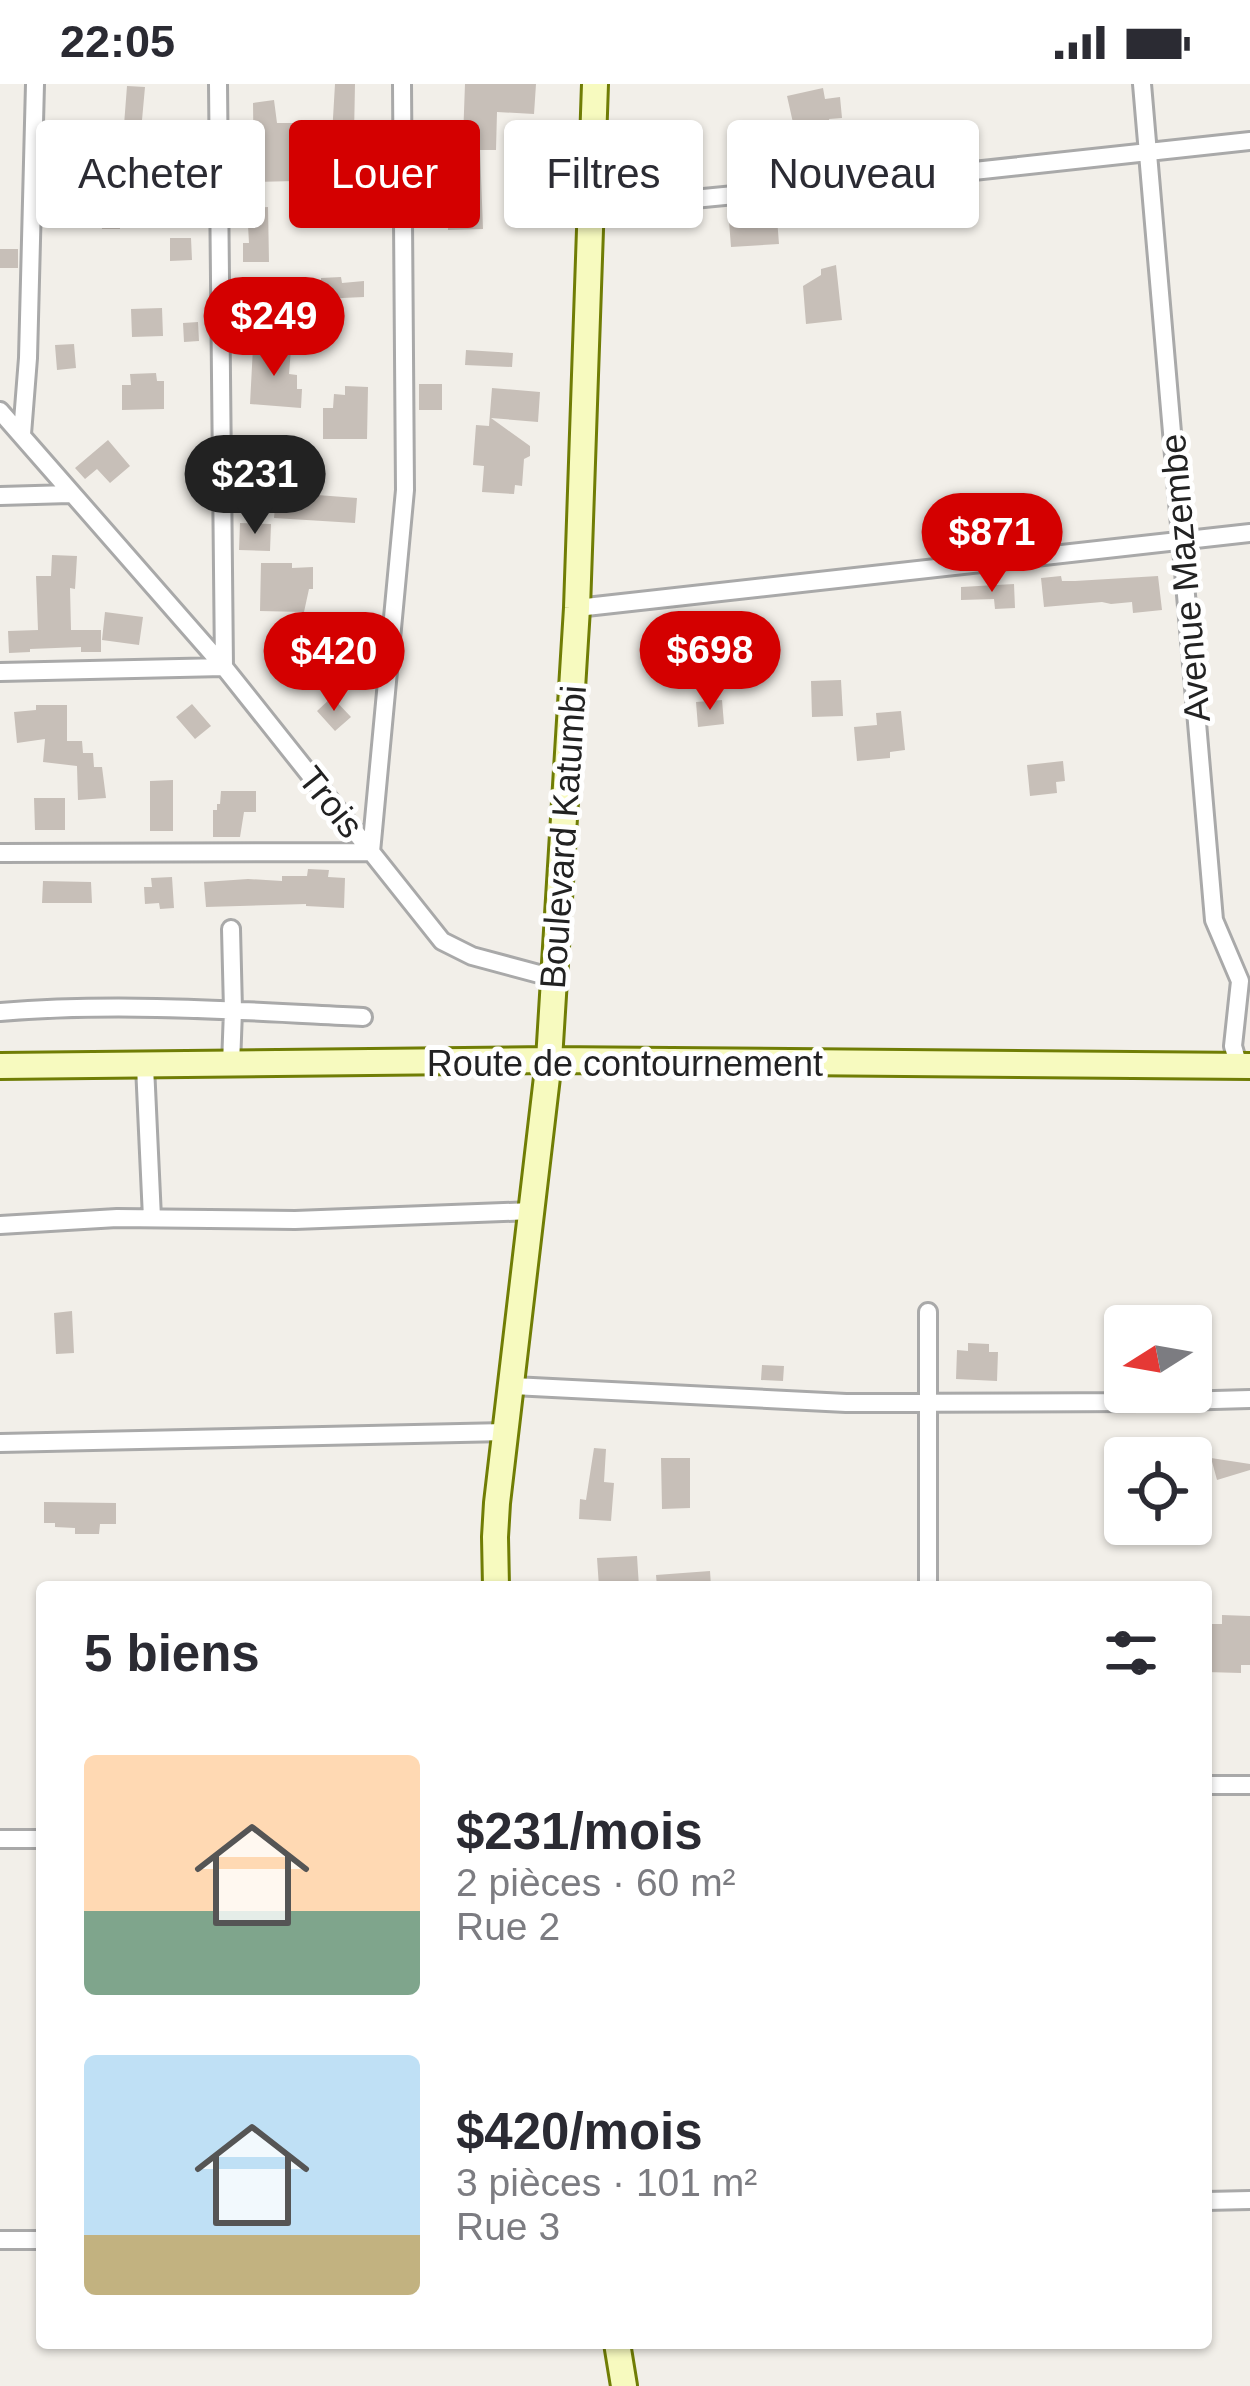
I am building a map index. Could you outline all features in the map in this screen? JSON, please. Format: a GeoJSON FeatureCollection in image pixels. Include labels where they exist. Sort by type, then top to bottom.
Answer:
{"type":"FeatureCollection","features":[{"type":"Feature","properties":{"kind":"street"},"geometry":{"type":"LineString","coordinates":[[22,434],[35,84]]}},
{"type":"Feature","properties":{"kind":"street"},"geometry":{"type":"LineString","coordinates":[[0,672],[224,667],[218,84]]}},
{"type":"Feature","properties":{"kind":"street"},"geometry":{"type":"LineString","coordinates":[[0,853],[371,852],[405,490],[402,84]]}},
{"type":"Feature","properties":{"kind":"street","name":"Boulevard Katumbi"},"geometry":{"type":"LineString","coordinates":[[594,120],[595,84]]}},
{"type":"Feature","properties":{"kind":"street","name":"Avenue Mazembe"},"geometry":{"type":"LineString","coordinates":[[1142,84],[1214,920],[1240,981],[1233,1046],[1245,1067]]}},
{"type":"Feature","properties":{"kind":"street"},"geometry":{"type":"LineString","coordinates":[[703,197],[1250,141]]}},
{"type":"Feature","properties":{"kind":"street","name":"Boulevard Katumbi"},"geometry":{"type":"LineString","coordinates":[[496,1581],[495,1537],[550,1060],[577,608],[590,228]]}},
{"type":"Feature","properties":{"kind":"street","name":"Trois"},"geometry":{"type":"LineString","coordinates":[[0,411],[224,667],[442,941],[472,956],[554,978]]}},
{"type":"Feature","properties":{"kind":"street"},"geometry":{"type":"LineString","coordinates":[[0,496],[70,494]]}},
{"type":"Feature","properties":{"kind":"street"},"geometry":{"type":"LineString","coordinates":[[577,608],[1250,533]]}},
{"type":"Feature","properties":{"kind":"street"},"geometry":{"type":"LineString","coordinates":[[231,928],[231,1065]]}},
{"type":"Feature","properties":{"kind":"street"},"geometry":{"type":"LineString","coordinates":[[0,1012],[56,1006],[363,1017]]}},
{"type":"Feature","properties":{"kind":"street","name":"Route de contournement"},"geometry":{"type":"LineString","coordinates":[[0,1066],[550,1060],[1245,1067]]}},
{"type":"Feature","properties":{"kind":"street"},"geometry":{"type":"LineString","coordinates":[[146,1066],[152,1218]]}},
{"type":"Feature","properties":{"kind":"street"},"geometry":{"type":"LineString","coordinates":[[0,1225],[532,1211]]}},
{"type":"Feature","properties":{"kind":"street"},"geometry":{"type":"LineString","coordinates":[[928,1312],[928,1581]]}},
{"type":"Feature","properties":{"kind":"street"},"geometry":{"type":"LineString","coordinates":[[512,1386],[845,1403],[1250,1399]]}},
{"type":"Feature","properties":{"kind":"street"},"geometry":{"type":"LineString","coordinates":[[0,1443],[506,1432]]}},
{"type":"Feature","properties":{"kind":"street"},"geometry":{"type":"LineString","coordinates":[[1212,1785],[1250,1785]]}},
{"type":"Feature","properties":{"kind":"street"},"geometry":{"type":"LineString","coordinates":[[0,1839],[36,1839]]}},
{"type":"Feature","properties":{"kind":"street"},"geometry":{"type":"LineString","coordinates":[[1212,2200],[1250,2200]]}},
{"type":"Feature","properties":{"kind":"street"},"geometry":{"type":"LineString","coordinates":[[0,2240],[36,2240]]}},
{"type":"Feature","properties":{"kind":"street"},"geometry":{"type":"LineString","coordinates":[[618,2349],[624,2386]]}},
{"type":"Feature","properties":{"kind":"building"},"geometry":{"type":"Polygon","coordinates":[[[335,84],[355,84],[354,120],[333,120],[335,84]]]}},
{"type":"Feature","properties":{"kind":"building"},"geometry":{"type":"Polygon","coordinates":[[[465,84],[536,84],[534,114],[497,112],[496,150],[480,150],[480,120],[464,120],[465,84]]]}},
{"type":"Feature","properties":{"kind":"building"},"geometry":{"type":"Polygon","coordinates":[[[127,86],[145,87],[142,120],[124,120],[127,86]]]}},
{"type":"Feature","properties":{"kind":"building"},"geometry":{"type":"Polygon","coordinates":[[[823,88],[825,99],[840,97],[842,118],[792,120],[787,96],[823,88]]]}},
{"type":"Feature","properties":{"kind":"building"},"geometry":{"type":"Polygon","coordinates":[[[274,100],[277,123],[289,123],[289,181],[265,182],[265,120],[253,120],[253,103],[274,100]]]}},
{"type":"Feature","properties":{"kind":"building"},"geometry":{"type":"Polygon","coordinates":[[[480,150],[483,229],[448,230],[480,228],[480,150]]]}},
{"type":"Feature","properties":{"kind":"building"},"geometry":{"type":"Polygon","coordinates":[[[265,207],[269,262],[243,262],[248,228],[265,228],[265,207]]]}},
{"type":"Feature","properties":{"kind":"building"},"geometry":{"type":"Polygon","coordinates":[[[730,228],[778,228],[779,244],[731,247],[730,228]]]}},
{"type":"Feature","properties":{"kind":"building"},"geometry":{"type":"Polygon","coordinates":[[[170,238],[191,238],[192,260],[170,261],[170,238]]]}},
{"type":"Feature","properties":{"kind":"building"},"geometry":{"type":"Polygon","coordinates":[[[0,249],[18,249],[18,268],[0,268],[0,249]]]}},
{"type":"Feature","properties":{"kind":"building"},"geometry":{"type":"Polygon","coordinates":[[[836,265],[842,320],[806,324],[803,286],[821,275],[821,269],[836,265]]]}},
{"type":"Feature","properties":{"kind":"building"},"geometry":{"type":"Polygon","coordinates":[[[341,277],[342,283],[364,281],[364,297],[321,299],[321,278],[341,277]]]}},
{"type":"Feature","properties":{"kind":"building"},"geometry":{"type":"Polygon","coordinates":[[[162,308],[163,336],[132,337],[131,309],[162,308]]]}},
{"type":"Feature","properties":{"kind":"building"},"geometry":{"type":"Polygon","coordinates":[[[198,322],[199,341],[184,342],[183,323],[198,322]]]}},
{"type":"Feature","properties":{"kind":"building"},"geometry":{"type":"Polygon","coordinates":[[[74,344],[76,368],[57,370],[55,345],[74,344]]]}},
{"type":"Feature","properties":{"kind":"building"},"geometry":{"type":"Polygon","coordinates":[[[253,347],[291,349],[289,374],[297,375],[297,389],[302,389],[301,408],[250,404],[253,347]]]}},
{"type":"Feature","properties":{"kind":"building"},"geometry":{"type":"Polygon","coordinates":[[[466,350],[513,353],[512,367],[465,365],[466,350]]]}},
{"type":"Feature","properties":{"kind":"building"},"geometry":{"type":"Polygon","coordinates":[[[156,373],[157,381],[164,381],[164,409],[122,410],[122,385],[131,385],[130,374],[156,373]]]}},
{"type":"Feature","properties":{"kind":"building"},"geometry":{"type":"Polygon","coordinates":[[[419,384],[442,384],[442,410],[419,410],[419,384]]]}},
{"type":"Feature","properties":{"kind":"building"},"geometry":{"type":"Polygon","coordinates":[[[345,386],[368,387],[367,439],[323,439],[323,408],[333,408],[334,394],[345,395],[345,386]]]}},
{"type":"Feature","properties":{"kind":"building"},"geometry":{"type":"Polygon","coordinates":[[[492,388],[540,392],[538,422],[491,418],[530,446],[522,486],[515,485],[514,494],[482,492],[484,466],[473,465],[476,425],[489,426],[492,388]]]}},
{"type":"Feature","properties":{"kind":"building"},"geometry":{"type":"Polygon","coordinates":[[[108,440],[130,466],[110,483],[97,469],[85,479],[75,468],[108,440]]]}},
{"type":"Feature","properties":{"kind":"building"},"geometry":{"type":"Polygon","coordinates":[[[280,454],[318,458],[317,495],[357,498],[355,523],[274,518],[280,454]]]}},
{"type":"Feature","properties":{"kind":"building"},"geometry":{"type":"Polygon","coordinates":[[[240,523],[271,524],[270,551],[239,550],[240,523]]]}},
{"type":"Feature","properties":{"kind":"building"},"geometry":{"type":"Polygon","coordinates":[[[52,555],[77,556],[75,589],[70,588],[71,630],[101,630],[101,652],[81,652],[81,647],[9,653],[8,631],[38,630],[36,576],[51,576],[52,555]]]}},
{"type":"Feature","properties":{"kind":"building"},"geometry":{"type":"Polygon","coordinates":[[[261,563],[313,567],[313,589],[309,589],[304,612],[260,611],[261,563]]]}},
{"type":"Feature","properties":{"kind":"building"},"geometry":{"type":"Polygon","coordinates":[[[1061,576],[1062,581],[1075,581],[1158,576],[1162,610],[1133,613],[1132,602],[1044,607],[1041,578],[1061,576]]]}},
{"type":"Feature","properties":{"kind":"building"},"geometry":{"type":"Polygon","coordinates":[[[1014,584],[1015,608],[995,609],[994,599],[961,600],[961,587],[1014,584]]]}},
{"type":"Feature","properties":{"kind":"building"},"geometry":{"type":"Polygon","coordinates":[[[105,612],[143,617],[139,645],[102,640],[105,612]]]}},
{"type":"Feature","properties":{"kind":"building"},"geometry":{"type":"Polygon","coordinates":[[[841,680],[843,716],[812,717],[811,681],[841,680]]]}},
{"type":"Feature","properties":{"kind":"building"},"geometry":{"type":"Polygon","coordinates":[[[332,697],[351,717],[335,731],[317,711],[332,697]]]}},
{"type":"Feature","properties":{"kind":"building"},"geometry":{"type":"Polygon","coordinates":[[[722,700],[724,724],[698,727],[696,702],[722,700]]]}},
{"type":"Feature","properties":{"kind":"building"},"geometry":{"type":"Polygon","coordinates":[[[192,704],[211,726],[195,739],[176,717],[192,704]]]}},
{"type":"Feature","properties":{"kind":"building"},"geometry":{"type":"Polygon","coordinates":[[[36,705],[67,705],[67,741],[82,741],[83,753],[93,753],[94,767],[102,767],[106,798],[78,800],[77,766],[43,762],[45,739],[17,743],[14,712],[36,710],[36,705]]]}},
{"type":"Feature","properties":{"kind":"building"},"geometry":{"type":"Polygon","coordinates":[[[901,711],[905,750],[890,752],[890,758],[857,761],[854,727],[877,725],[876,713],[901,711]]]}},
{"type":"Feature","properties":{"kind":"building"},"geometry":{"type":"Polygon","coordinates":[[[1063,761],[1065,781],[1056,782],[1057,793],[1030,796],[1027,765],[1063,761]]]}},
{"type":"Feature","properties":{"kind":"building"},"geometry":{"type":"Polygon","coordinates":[[[173,780],[173,831],[150,831],[150,781],[173,780]]]}},
{"type":"Feature","properties":{"kind":"building"},"geometry":{"type":"Polygon","coordinates":[[[221,791],[256,791],[256,812],[244,812],[240,837],[213,837],[213,810],[220,804],[221,791]]]}},
{"type":"Feature","properties":{"kind":"building"},"geometry":{"type":"Polygon","coordinates":[[[34,798],[65,798],[65,830],[35,830],[34,798]]]}},
{"type":"Feature","properties":{"kind":"building"},"geometry":{"type":"Polygon","coordinates":[[[308,869],[329,870],[328,877],[345,878],[344,908],[306,904],[206,907],[204,882],[282,881],[282,876],[307,876],[308,869]]]}},
{"type":"Feature","properties":{"kind":"building"},"geometry":{"type":"Polygon","coordinates":[[[172,877],[174,908],[145,904],[144,887],[152,887],[151,878],[172,877]]]}},
{"type":"Feature","properties":{"kind":"building"},"geometry":{"type":"Polygon","coordinates":[[[43,881],[91,882],[92,903],[42,903],[43,881]]]}},
{"type":"Feature","properties":{"kind":"building"},"geometry":{"type":"Polygon","coordinates":[[[72,1311],[74,1353],[56,1354],[54,1313],[72,1311]]]}},
{"type":"Feature","properties":{"kind":"building"},"geometry":{"type":"Polygon","coordinates":[[[968,1343],[989,1344],[989,1352],[998,1352],[997,1381],[956,1379],[957,1350],[968,1351],[968,1343]]]}},
{"type":"Feature","properties":{"kind":"building"},"geometry":{"type":"Polygon","coordinates":[[[762,1365],[784,1366],[783,1381],[761,1380],[762,1365]]]}},
{"type":"Feature","properties":{"kind":"building"},"geometry":{"type":"Polygon","coordinates":[[[594,1448],[606,1449],[604,1482],[614,1483],[611,1521],[579,1519],[594,1448]]]}},
{"type":"Feature","properties":{"kind":"building"},"geometry":{"type":"Polygon","coordinates":[[[661,1458],[690,1458],[690,1508],[662,1509],[661,1458]]]}},
{"type":"Feature","properties":{"kind":"building"},"geometry":{"type":"Polygon","coordinates":[[[1212,1458],[1250,1464],[1250,1470],[1217,1480],[1212,1458]]]}},
{"type":"Feature","properties":{"kind":"building"},"geometry":{"type":"Polygon","coordinates":[[[44,1502],[116,1503],[116,1524],[100,1524],[99,1534],[75,1534],[75,1528],[44,1523],[44,1502]]]}},
{"type":"Feature","properties":{"kind":"building"},"geometry":{"type":"Polygon","coordinates":[[[637,1556],[639,1581],[599,1581],[597,1558],[637,1556]]]}},
{"type":"Feature","properties":{"kind":"building"},"geometry":{"type":"Polygon","coordinates":[[[710,1571],[711,1581],[656,1581],[656,1575],[710,1571]]]}},
{"type":"Feature","properties":{"kind":"building"},"geometry":{"type":"Polygon","coordinates":[[[1222,1615],[1250,1616],[1250,1665],[1241,1665],[1241,1673],[1212,1672],[1212,1624],[1222,1624],[1222,1615]]]}}]}
